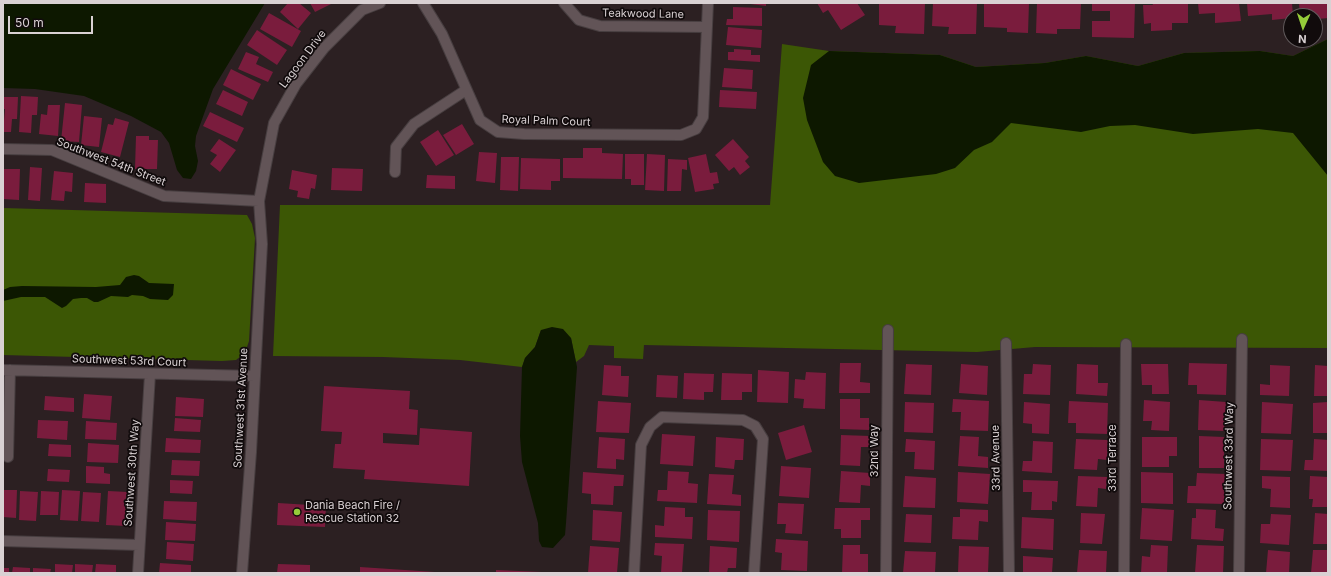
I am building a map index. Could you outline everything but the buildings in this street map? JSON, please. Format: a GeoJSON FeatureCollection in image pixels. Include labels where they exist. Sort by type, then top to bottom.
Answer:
{"type":"FeatureCollection","features":[{"type":"Feature","properties":{"kind":"street","name":"Lagoon Drive"},"geometry":{"type":"LineString","coordinates":[[262,244],[259,201],[274,123],[296,84],[360,6],[380,3]]}},
{"type":"Feature","properties":{"kind":"street","name":"Royal Palm Court"},"geometry":{"type":"LineString","coordinates":[[423,3],[442,34],[480,120],[498,132],[524,134],[681,135],[696,129],[703,117],[706,27]]}},
{"type":"Feature","properties":{"kind":"street","name":"Teakwood Lane"},"geometry":{"type":"LineString","coordinates":[[564,3],[578,20],[600,26],[706,27]]}},
{"type":"Feature","properties":{"kind":"street"},"geometry":{"type":"LineString","coordinates":[[706,27],[708,3]]}},
{"type":"Feature","properties":{"kind":"street"},"geometry":{"type":"LineString","coordinates":[[395,172],[396,147],[414,124],[466,90]]}},
{"type":"Feature","properties":{"kind":"street","name":"Southwest 54th Street"},"geometry":{"type":"LineString","coordinates":[[3,149],[52,150],[164,196],[259,201]]}},
{"type":"Feature","properties":{"kind":"street","name":"Southwest 31st Avenue"},"geometry":{"type":"LineString","coordinates":[[242,573],[262,244]]}},
{"type":"Feature","properties":{"kind":"street","name":"32nd Way"},"geometry":{"type":"LineString","coordinates":[[886,573],[888,330]]}},
{"type":"Feature","properties":{"kind":"street","name":"Southwest 33rd Way"},"geometry":{"type":"LineString","coordinates":[[1239,573],[1242,339]]}},
{"type":"Feature","properties":{"kind":"street","name":"33rd Avenue"},"geometry":{"type":"LineString","coordinates":[[1006,343],[1009,573]]}},
{"type":"Feature","properties":{"kind":"street","name":"33rd Terrace"},"geometry":{"type":"LineString","coordinates":[[1124,573],[1126,344]]}},
{"type":"Feature","properties":{"kind":"street"},"geometry":{"type":"LineString","coordinates":[[7,370],[8,457]]}},
{"type":"Feature","properties":{"kind":"street","name":"Southwest 53rd Court"},"geometry":{"type":"LineString","coordinates":[[7,370],[255,376]]}},
{"type":"Feature","properties":{"kind":"street","name":"Southwest 30th Way"},"geometry":{"type":"LineString","coordinates":[[138,573],[150,374]]}},
{"type":"Feature","properties":{"kind":"street"},"geometry":{"type":"LineString","coordinates":[[634,573],[641,445],[650,427],[662,417],[743,420],[755,426],[763,439],[754,573]]}},
{"type":"Feature","properties":{"kind":"street"},"geometry":{"type":"LineString","coordinates":[[3,542],[139,545]]}},
{"type":"Feature","properties":{"kind":"green space"},"geometry":{"type":"Polygon","coordinates":[[[1328,39],[1328,348],[1035,347],[977,352],[644,345],[643,359],[614,358],[614,346],[589,345],[584,356],[576,362],[571,338],[541,330],[535,347],[525,358],[522,367],[460,360],[383,357],[273,356],[280,205],[770,205],[782,44],[829,51],[940,55],[976,67],[1045,63],[1086,56],[1138,66],[1184,53],[1260,51],[1293,56],[1309,48],[1323,48],[1323,41],[1328,39]]]}},
{"type":"Feature","properties":{"kind":"green space"},"geometry":{"type":"Polygon","coordinates":[[[3,208],[247,215],[252,224],[255,238],[249,341],[245,353],[236,360],[222,361],[3,355],[3,208]]]}},
{"type":"Feature","properties":{"kind":"shaded area"},"geometry":{"type":"Polygon","coordinates":[[[3,3],[265,3],[213,89],[196,136],[195,146],[198,161],[196,171],[191,179],[183,178],[177,170],[169,143],[161,132],[131,116],[84,96],[35,89],[3,88],[3,3]]]}},
{"type":"Feature","properties":{"kind":"shaded area"},"geometry":{"type":"Polygon","coordinates":[[[1328,39],[1328,176],[1293,133],[1258,129],[1193,134],[1135,125],[1110,126],[1081,132],[1011,123],[992,142],[974,150],[955,168],[936,174],[859,183],[835,176],[823,162],[807,120],[803,98],[811,65],[829,51],[940,55],[976,67],[1045,63],[1086,56],[1138,66],[1184,53],[1260,51],[1293,56],[1309,48],[1323,48],[1323,41],[1328,39]]]}},
{"type":"Feature","properties":{"kind":"shaded area"},"geometry":{"type":"Polygon","coordinates":[[[134,275],[139,276],[149,283],[174,284],[173,295],[168,300],[150,299],[143,296],[132,295],[128,297],[111,296],[98,302],[94,302],[87,298],[81,298],[73,299],[62,308],[45,297],[21,297],[3,301],[3,290],[10,287],[96,287],[120,285],[126,277],[134,275]]]}},
{"type":"Feature","properties":{"kind":"shaded area"},"geometry":{"type":"Polygon","coordinates":[[[552,327],[563,329],[571,338],[577,367],[565,535],[553,548],[542,547],[539,541],[538,523],[522,462],[520,436],[522,367],[525,358],[535,347],[541,330],[552,327]]]}},
{"type":"Feature","properties":{"kind":"place","name":"Dania Beach Fire / Rescue Station 32"},"geometry":{"type":"Point","coordinates":[297,512]}}]}
